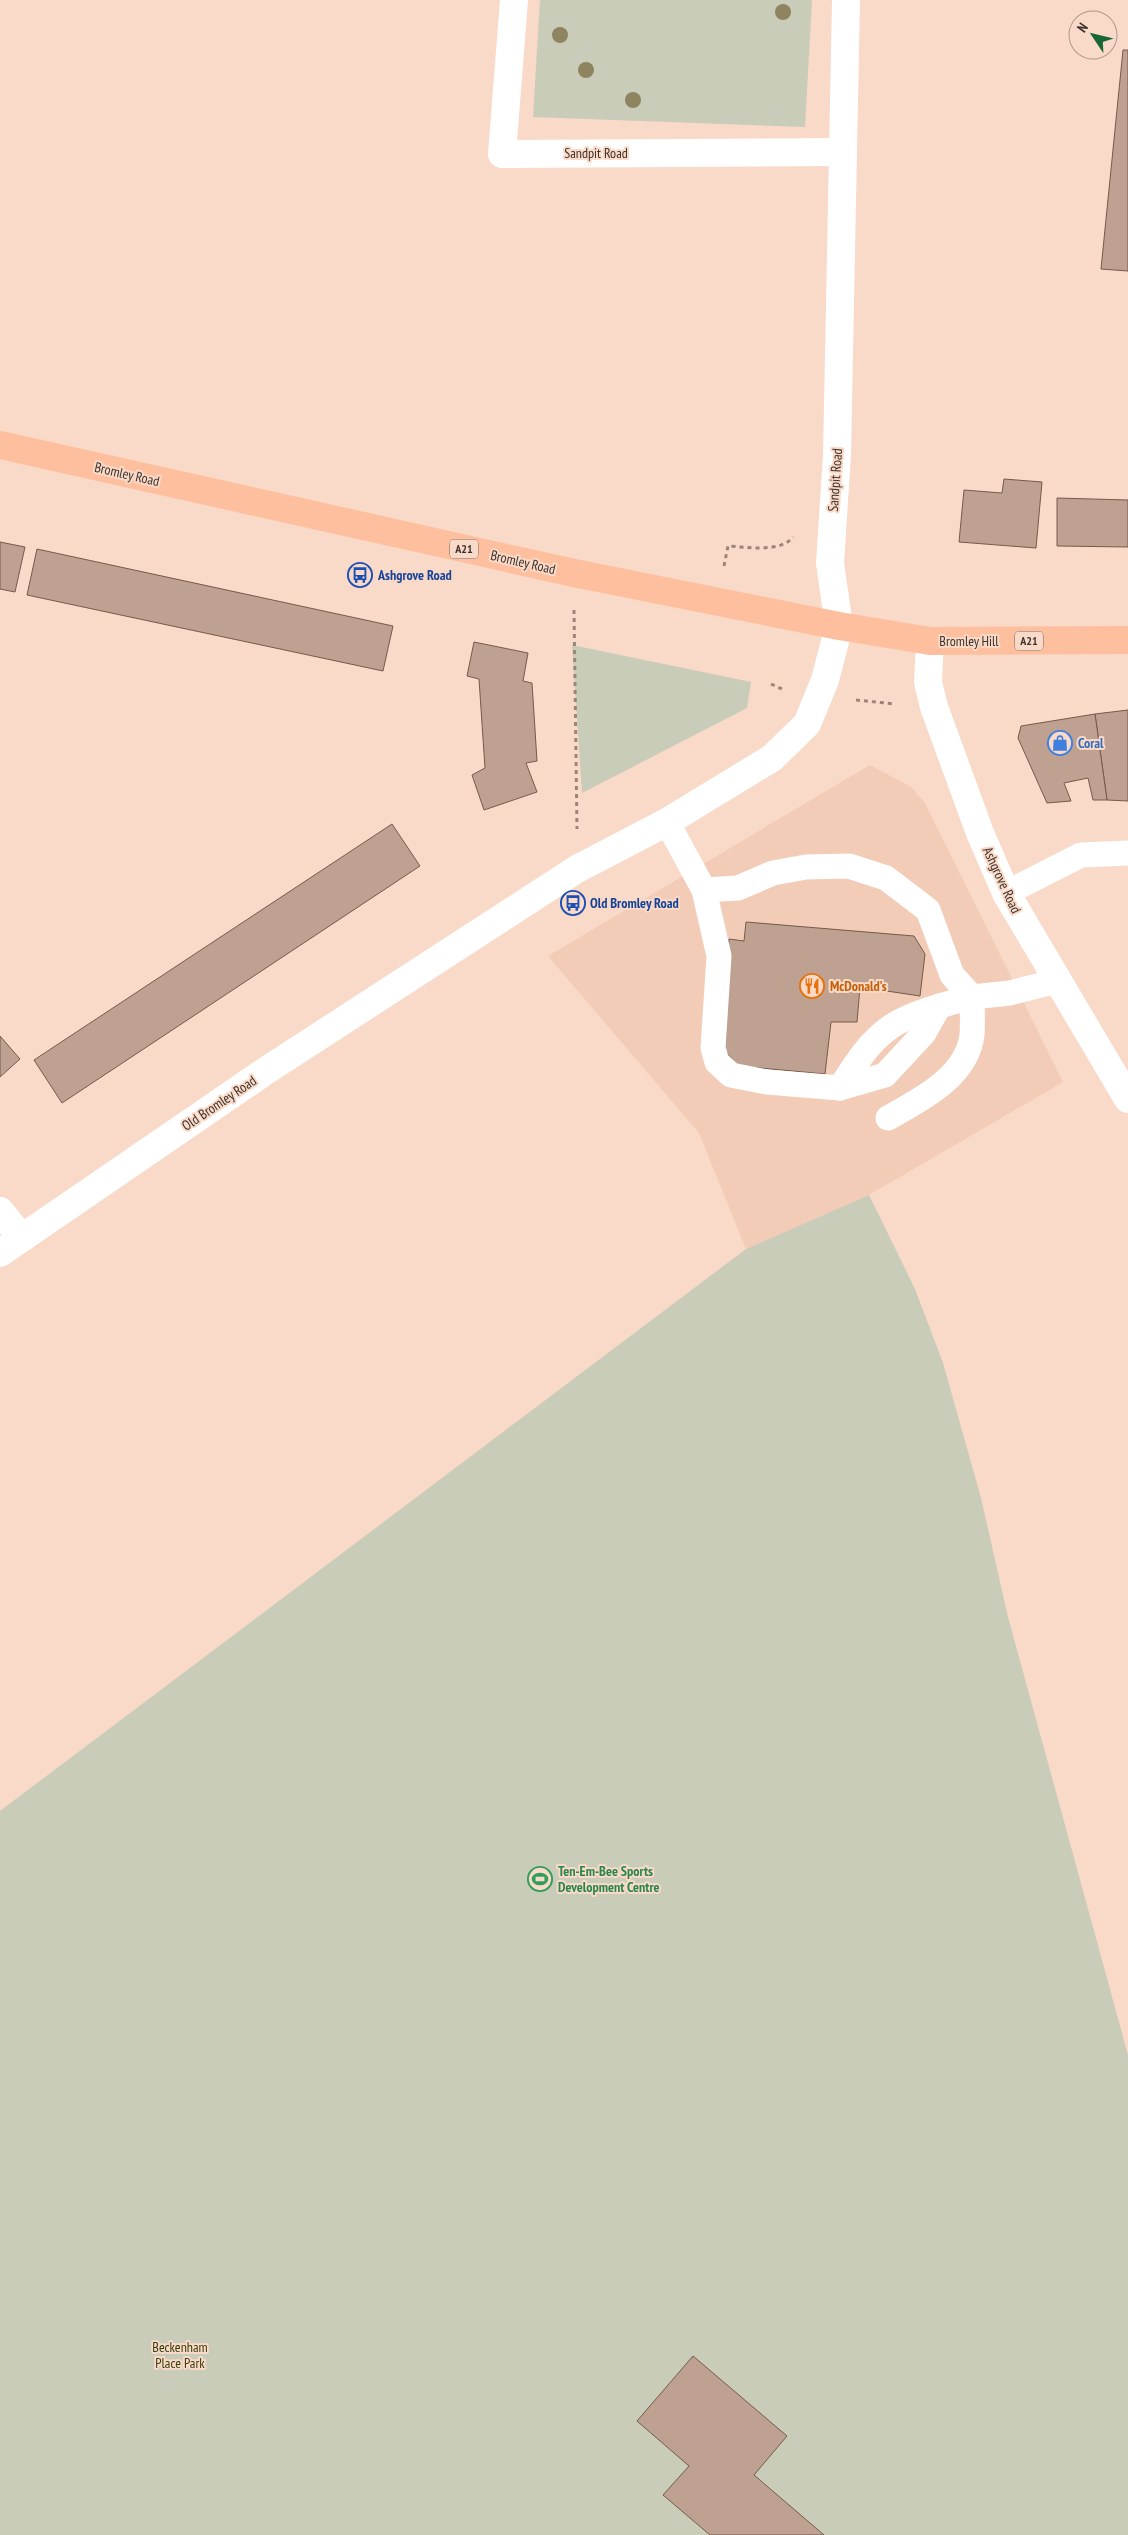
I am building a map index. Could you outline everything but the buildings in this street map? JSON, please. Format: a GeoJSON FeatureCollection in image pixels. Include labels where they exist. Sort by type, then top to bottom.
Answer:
{"type":"FeatureCollection","features":[{"type":"Feature","properties":{"kind":"main road","name":"Bromley Road"},"geometry":{"type":"LineString","coordinates":[[0,445],[574,573],[839,626],[930,641]]}},
{"type":"Feature","properties":{"kind":"main road","name":"Bromley Hill"},"geometry":{"type":"LineString","coordinates":[[930,641],[1128,640]]}},
{"type":"Feature","properties":{"kind":"street","name":"Sandpit Road"},"geometry":{"type":"LineString","coordinates":[[514,0],[502,154],[843,152]]}},
{"type":"Feature","properties":{"kind":"street","name":"Sandpit Road"},"geometry":{"type":"LineString","coordinates":[[839,626],[830,563],[837,455],[846,0]]}},
{"type":"Feature","properties":{"kind":"street","name":"Old Bromley Road"},"geometry":{"type":"LineString","coordinates":[[0,1253],[267,1070],[577,869],[666,822],[772,758],[801,732],[807,724],[819,695],[839,626]]}},
{"type":"Feature","properties":{"kind":"street","name":"Ashgrove Road"},"geometry":{"type":"LineString","coordinates":[[930,641],[928,682],[934,707],[980,833],[1006,893],[1128,1099]]}},
{"type":"Feature","properties":{"kind":"street"},"geometry":{"type":"LineString","coordinates":[[0,1211],[22,1238]]}},
{"type":"Feature","properties":{"kind":"lane"},"geometry":{"type":"LineString","coordinates":[[666,822],[704,890],[719,956],[713,1048],[717,1062],[731,1075],[767,1082],[840,1088],[864,1052],[892,1026],[939,1006],[972,997],[1010,993],[1057,981]]}},
{"type":"Feature","properties":{"kind":"lane"},"geometry":{"type":"LineString","coordinates":[[1006,893],[1081,855],[1128,853]]}},
{"type":"Feature","properties":{"kind":"lane"},"geometry":{"type":"LineString","coordinates":[[704,890],[738,888],[773,873],[806,866],[849,866],[886,878],[928,910],[952,975],[972,997],[972,1037],[960,1065],[936,1090],[888,1118]]}},
{"type":"Feature","properties":{"kind":"path"},"geometry":{"type":"LineString","coordinates":[[724,563],[728,546],[770,548],[790,542],[814,510],[833,511]]}},
{"type":"Feature","properties":{"kind":"path"},"geometry":{"type":"LineString","coordinates":[[574,573],[577,869]]}},
{"type":"Feature","properties":{"kind":"path"},"geometry":{"type":"LineString","coordinates":[[771,684],[785,690]]}},
{"type":"Feature","properties":{"kind":"path"},"geometry":{"type":"LineString","coordinates":[[850,700],[898,704]]}},
{"type":"Feature","properties":{"kind":"shaded area"},"geometry":{"type":"Polygon","coordinates":[[[870,765],[911,787],[925,803],[1063,1082],[869,1195],[746,1249],[699,1133],[548,956],[870,765]]]}},
{"type":"Feature","properties":{"kind":"green space"},"geometry":{"type":"Polygon","coordinates":[[[540,0],[812,0],[805,127],[533,117],[540,0]]]}},
{"type":"Feature","properties":{"kind":"green space"},"geometry":{"type":"Polygon","coordinates":[[[572,645],[751,682],[747,708],[582,793],[572,645]]]}},
{"type":"Feature","properties":{"kind":"green space","name":"Ten-Em-Bee Sports Development Centre"},"geometry":{"type":"Polygon","coordinates":[[[869,1195],[915,1289],[943,1363],[981,1498],[1008,1617],[1128,2055],[1128,2535],[0,2535],[0,1811],[746,1249],[869,1195]]]}},
{"type":"Feature","properties":{"kind":"place","name":"Ashgrove Road"},"geometry":{"type":"Point","coordinates":[360,575]}},
{"type":"Feature","properties":{"kind":"place","name":"Coral"},"geometry":{"type":"Point","coordinates":[1060,743]}},
{"type":"Feature","properties":{"kind":"place","name":"Old Bromley Road"},"geometry":{"type":"Point","coordinates":[573,903]}},
{"type":"Feature","properties":{"kind":"place","name":"McDonald's"},"geometry":{"type":"Point","coordinates":[812,986]}},
{"type":"Feature","properties":{"kind":"place","name":"Ten-Em-Bee Sports Development Centre"},"geometry":{"type":"Point","coordinates":[540,1879]}},
{"type":"Feature","properties":{"kind":"park label","name":"Beckenham Place Park"},"geometry":{"type":"Point","coordinates":[180,2356]}}]}
